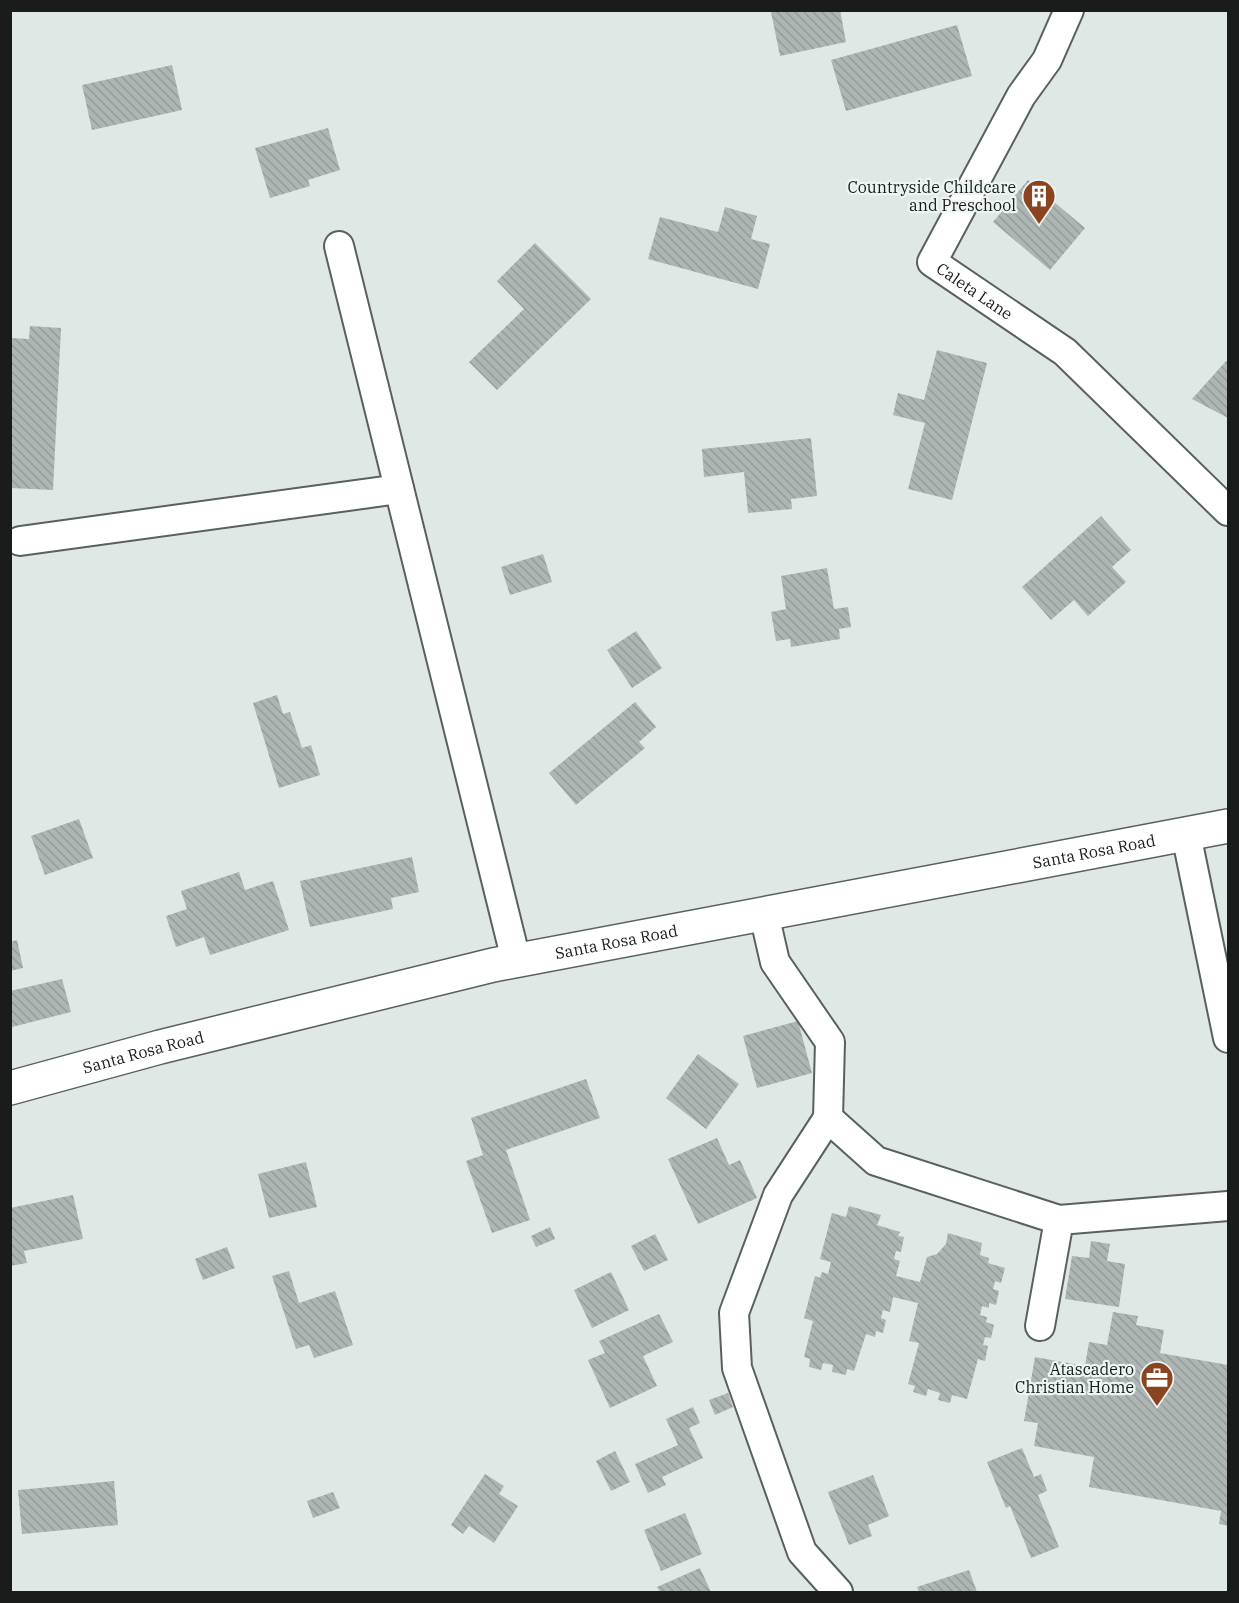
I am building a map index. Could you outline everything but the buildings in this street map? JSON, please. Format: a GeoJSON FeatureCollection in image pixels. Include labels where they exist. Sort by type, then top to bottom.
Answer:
{"type":"FeatureCollection","features":[{"type":"Feature","properties":{"kind":"street","name":"Caleta Lane"},"geometry":{"type":"LineString","coordinates":[[1069,10],[1047,60],[1021,96],[932,262],[1065,352],[1228,511]]}},
{"type":"Feature","properties":{"kind":"street"},"geometry":{"type":"LineString","coordinates":[[339,246],[516,960]]}},
{"type":"Feature","properties":{"kind":"street"},"geometry":{"type":"LineString","coordinates":[[20,541],[399,489]]}},
{"type":"Feature","properties":{"kind":"street","name":"Santa Rosa Road"},"geometry":{"type":"LineString","coordinates":[[10,1088],[160,1047],[516,960],[1228,826]]}},
{"type":"Feature","properties":{"kind":"street"},"geometry":{"type":"LineString","coordinates":[[1186,834],[1228,1038]]}},
{"type":"Feature","properties":{"kind":"street"},"geometry":{"type":"LineString","coordinates":[[764,914],[775,962],[830,1042],[828,1118],[778,1195],[734,1313],[737,1368],[802,1552],[838,1593]]}},
{"type":"Feature","properties":{"kind":"street"},"geometry":{"type":"LineString","coordinates":[[828,1118],[876,1161],[1059,1221],[1228,1206]]}},
{"type":"Feature","properties":{"kind":"street"},"geometry":{"type":"LineString","coordinates":[[1040,1326],[1059,1221]]}},
{"type":"Feature","properties":{"kind":"place","name":"Countryside Childcare and Preschool"},"geometry":{"type":"Point","coordinates":[1039,225]}},
{"type":"Feature","properties":{"kind":"place","name":"Atascadero Christian Home"},"geometry":{"type":"Point","coordinates":[1157,1407]}}]}
